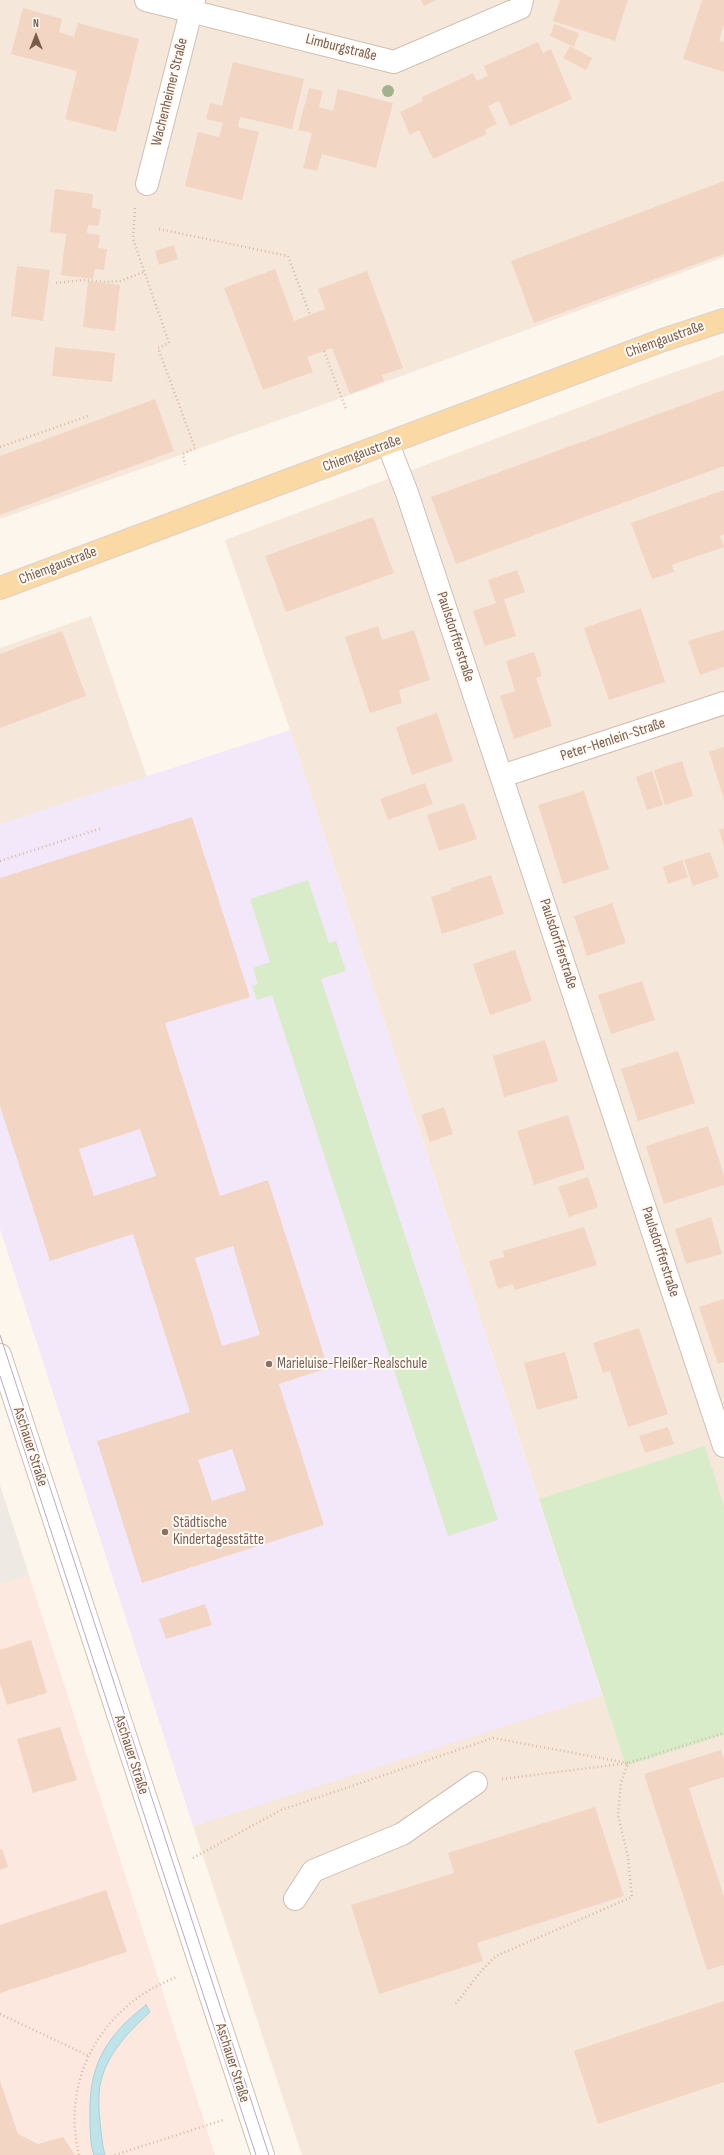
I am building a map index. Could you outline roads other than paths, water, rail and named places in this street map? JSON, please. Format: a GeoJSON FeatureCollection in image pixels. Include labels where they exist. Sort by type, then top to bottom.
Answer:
{"type":"FeatureCollection","features":[{"type":"Feature","properties":{"kind":"main road","name":"Chiemgaustraße"},"geometry":{"type":"LineString","coordinates":[[0,588],[663,340],[724,320]]}},
{"type":"Feature","properties":{"kind":"street","name":"Limburgstraße"},"geometry":{"type":"LineString","coordinates":[[146,0],[193,6],[394,62],[520,8],[522,0]]}},
{"type":"Feature","properties":{"kind":"street","name":"Wachenheimer Straße"},"geometry":{"type":"LineString","coordinates":[[147,184],[193,6]]}},
{"type":"Feature","properties":{"kind":"street","name":"Paulsdorfferstraße"},"geometry":{"type":"LineString","coordinates":[[388,444],[407,493],[502,776],[724,1446]]}},
{"type":"Feature","properties":{"kind":"street","name":"Peter-Henlein-Straße"},"geometry":{"type":"LineString","coordinates":[[502,776],[724,703]]}},
{"type":"Feature","properties":{"kind":"street","name":"Aschauer Straße"},"geometry":{"type":"LineString","coordinates":[[0,1355],[263,2155]]}},
{"type":"Feature","properties":{"kind":"street"},"geometry":{"type":"LineString","coordinates":[[295,1899],[313,1871],[402,1834],[476,1783]]}},
{"type":"Feature","properties":{"kind":"water"},"geometry":{"type":"Polygon","coordinates":[[[146,2005],[150,2012],[132,2029],[116,2048],[104,2070],[99,2094],[99,2114],[105,2155],[94,2155],[90,2137],[90,2100],[96,2068],[110,2041],[132,2017],[146,2005]]]}},
{"type":"Feature","properties":{"kind":"tram line"},"geometry":{"type":"LineString","coordinates":[[0,1335],[269,2155]]}},
{"type":"Feature","properties":{"kind":"tram line"},"geometry":{"type":"LineString","coordinates":[[0,1376],[256,2155]]}},
{"type":"Feature","properties":{"kind":"place","name":"Marieluise-Fleißer-Realschule"},"geometry":{"type":"Point","coordinates":[269,1364]}},
{"type":"Feature","properties":{"kind":"place","name":"Städtische Kindertagesstätte"},"geometry":{"type":"Point","coordinates":[165,1532]}}]}
